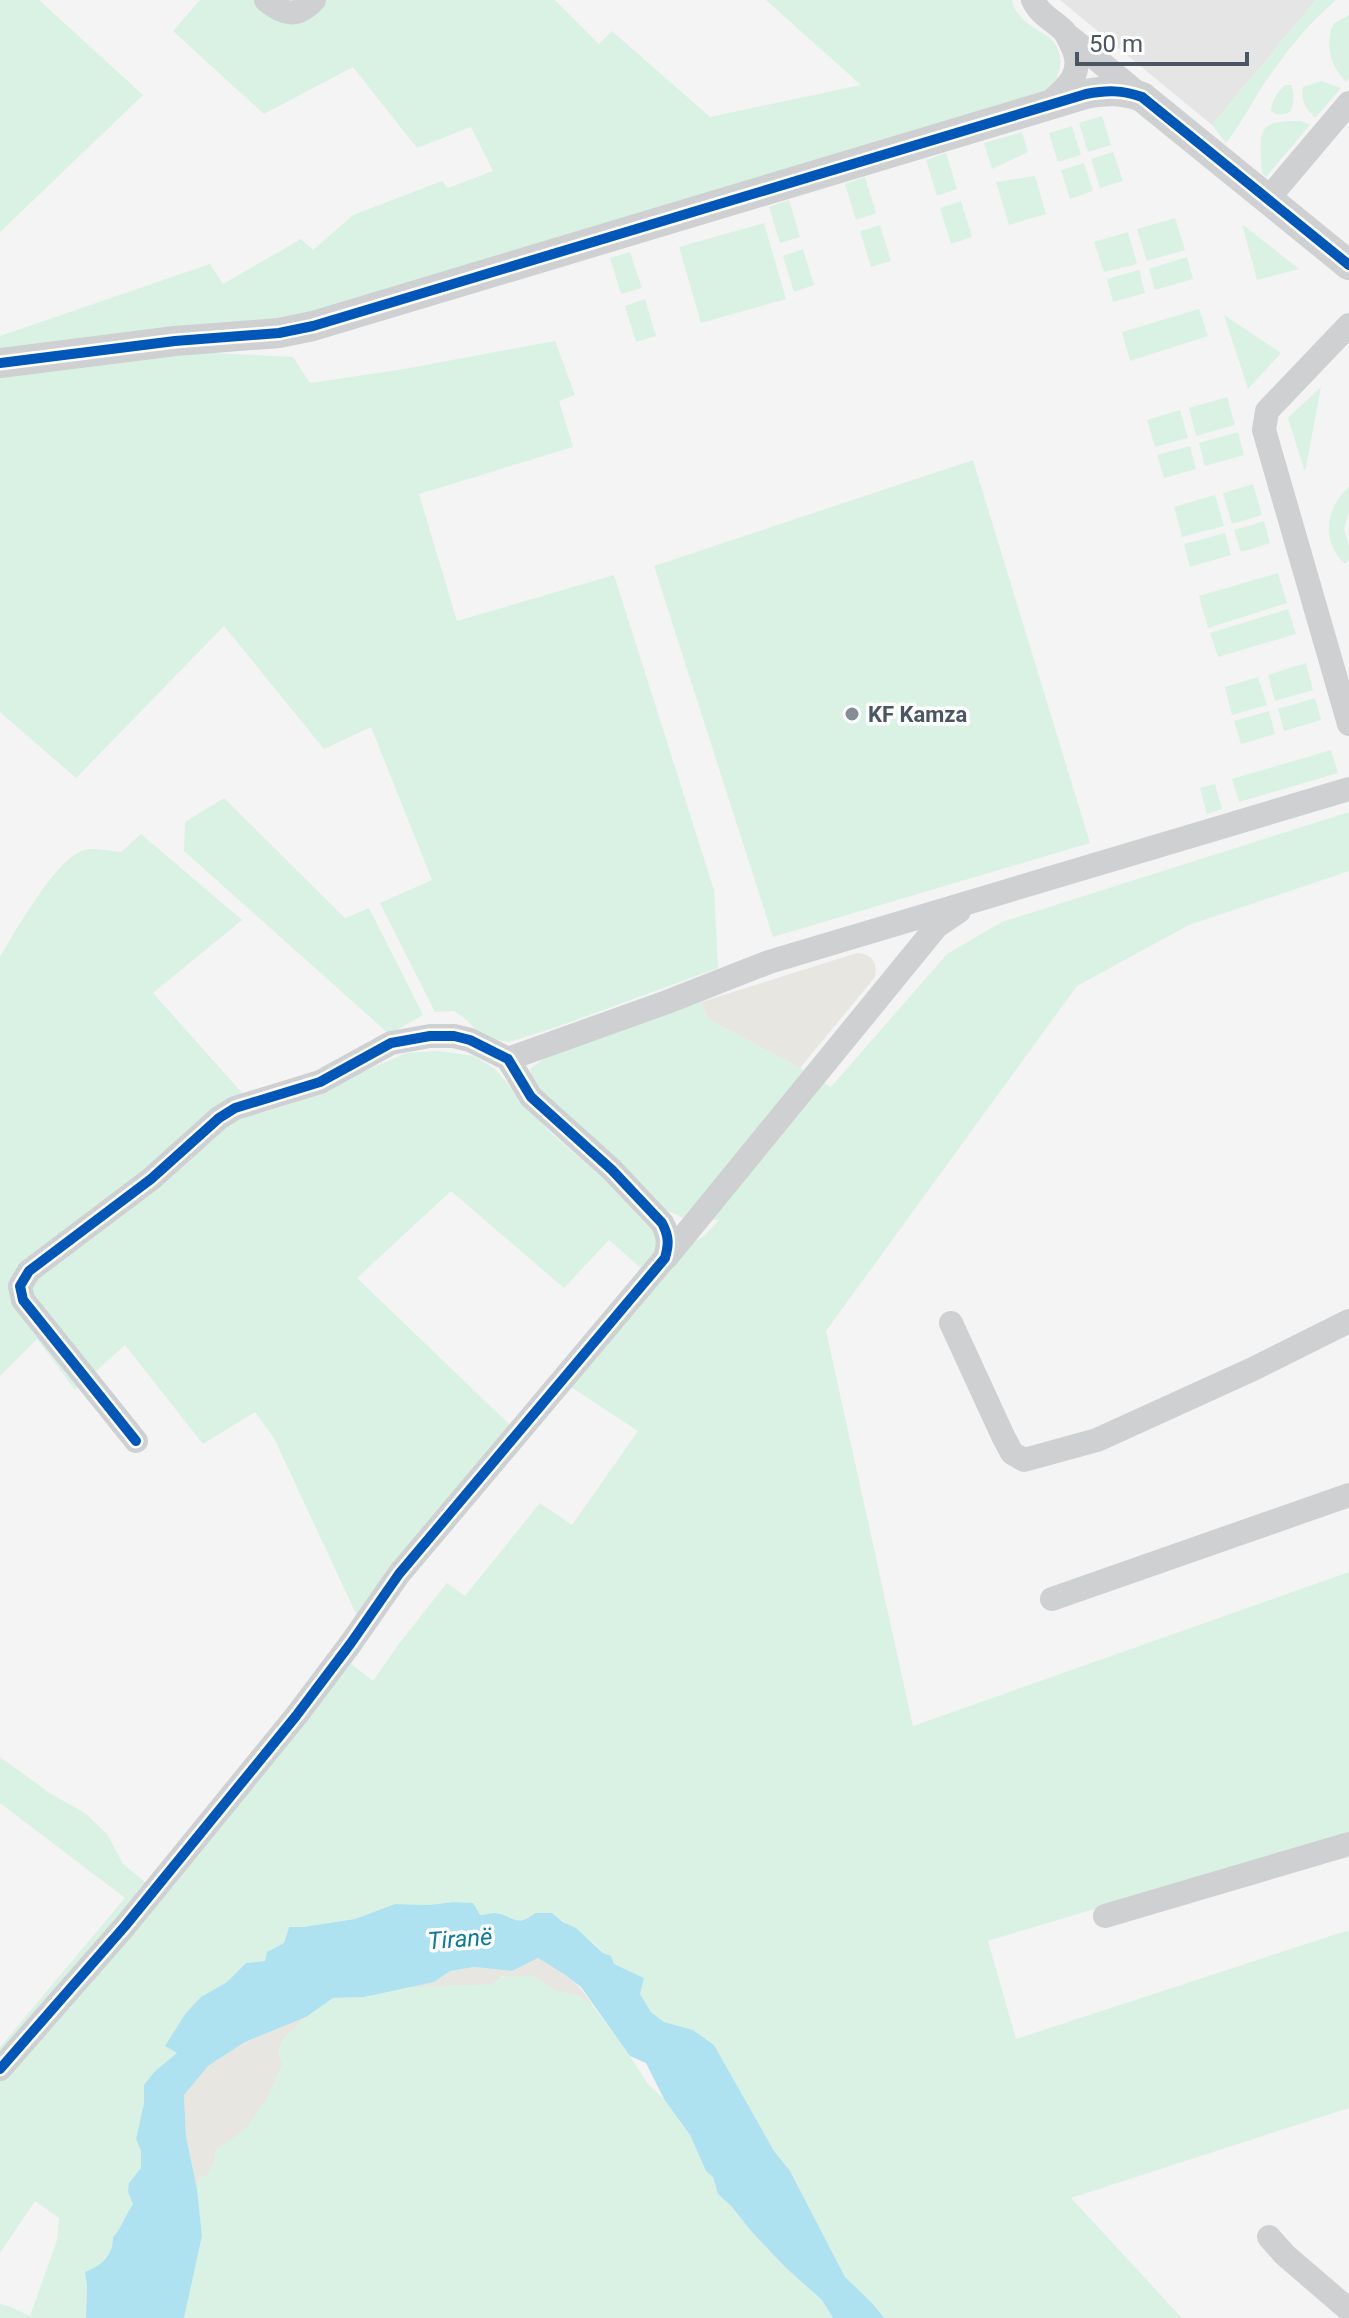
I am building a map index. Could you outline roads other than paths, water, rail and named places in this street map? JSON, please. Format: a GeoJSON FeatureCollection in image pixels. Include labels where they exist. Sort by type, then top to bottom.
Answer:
{"type":"FeatureCollection","features":[{"type":"Feature","properties":{"kind":"street"},"geometry":{"type":"LineString","coordinates":[[266,0],[278,10],[288,13],[298,12],[314,0]]}},
{"type":"Feature","properties":{"kind":"street"},"geometry":{"type":"LineString","coordinates":[[1033,0],[1038,10],[1349,265]]}},
{"type":"Feature","properties":{"kind":"street"},"geometry":{"type":"LineString","coordinates":[[1045,107],[1069,85],[1076,74],[1077,55],[1066,33]]}},
{"type":"Feature","properties":{"kind":"street"},"geometry":{"type":"LineString","coordinates":[[0,363],[175,341],[279,333],[313,326],[1086,94],[1107,90],[1125,91],[1142,97]]}},
{"type":"Feature","properties":{"kind":"street"},"geometry":{"type":"LineString","coordinates":[[1267,200],[1349,103]]}},
{"type":"Feature","properties":{"kind":"street"},"geometry":{"type":"LineString","coordinates":[[1349,325],[1267,411],[1264,430],[1349,724]]}},
{"type":"Feature","properties":{"kind":"street"},"geometry":{"type":"LineString","coordinates":[[508,1059],[769,962],[1349,789]]}},
{"type":"Feature","properties":{"kind":"street"},"geometry":{"type":"LineString","coordinates":[[0,2069],[135,1914],[296,1716],[399,1574],[665,1258],[937,926],[986,897]]}},
{"type":"Feature","properties":{"kind":"street"},"geometry":{"type":"LineString","coordinates":[[860,934],[881,938],[897,951],[896,969],[888,988]]}},
{"type":"Feature","properties":{"kind":"street"},"geometry":{"type":"LineString","coordinates":[[136,1441],[23,1300],[20,1286],[29,1271],[126,1199],[219,1118],[235,1108],[320,1082],[391,1043],[430,1036],[454,1036],[470,1040],[508,1059],[531,1097],[612,1170],[662,1223],[669,1243],[665,1258]]}},
{"type":"Feature","properties":{"kind":"street"},"geometry":{"type":"LineString","coordinates":[[951,1323],[1012,1453],[1024,1460],[1097,1440],[1253,1369],[1349,1321]]}},
{"type":"Feature","properties":{"kind":"street"},"geometry":{"type":"LineString","coordinates":[[1052,1599],[1349,1495]]}},
{"type":"Feature","properties":{"kind":"street"},"geometry":{"type":"LineString","coordinates":[[1105,1916],[1349,1844]]}},
{"type":"Feature","properties":{"kind":"street"},"geometry":{"type":"LineString","coordinates":[[1269,2237],[1285,2255],[1349,2310]]}},
{"type":"Feature","properties":{"kind":"water","name":"Tiranë"},"geometry":{"type":"Polygon","coordinates":[[[473,1903],[480,1915],[495,1913],[519,1921],[535,1913],[552,1913],[611,1956],[614,1964],[644,1978],[640,1994],[651,2012],[664,2022],[693,2030],[714,2045],[774,2151],[790,2171],[845,2277],[884,2318],[833,2318],[822,2300],[785,2267],[718,2194],[713,2177],[706,2171],[690,2135],[664,2099],[646,2063],[630,2056],[581,1987],[538,1958],[512,1971],[474,1967],[450,1971],[434,1982],[364,1997],[333,1998],[306,2017],[245,2042],[208,2066],[184,2095],[186,2136],[197,2189],[202,2236],[184,2318],[86,2318],[85,2272],[96,2267],[108,2255],[113,2237],[133,2204],[128,2192],[129,2183],[141,2168],[141,2151],[136,2139],[144,2103],[144,2085],[177,2053],[165,2046],[186,2013],[201,1997],[227,1982],[246,1963],[265,1961],[267,1952],[284,1943],[289,1927],[355,1919],[395,1904],[473,1903]]]}},
{"type":"Feature","properties":{"kind":"place","name":"KF Kamza"},"geometry":{"type":"Point","coordinates":[852,714]}}]}
